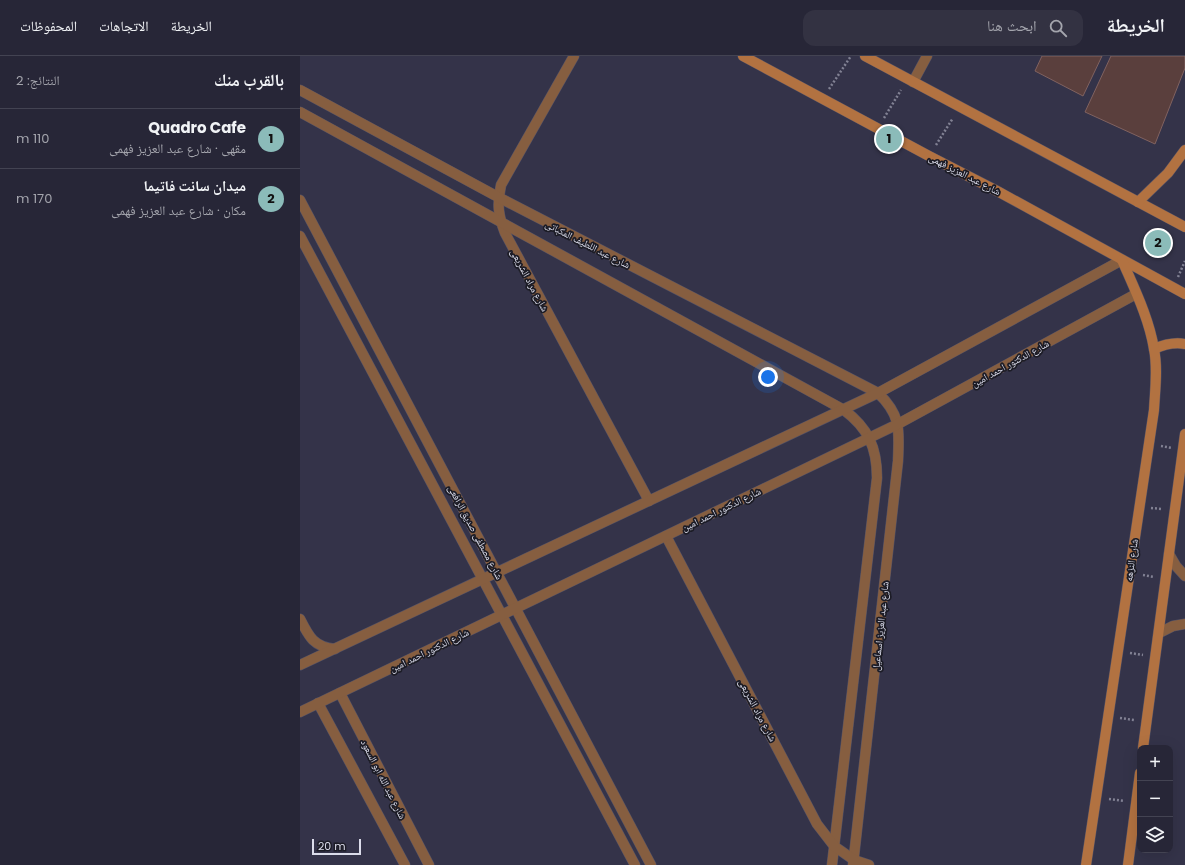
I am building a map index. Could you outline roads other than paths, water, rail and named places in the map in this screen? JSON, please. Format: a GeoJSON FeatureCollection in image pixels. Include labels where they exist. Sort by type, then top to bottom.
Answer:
{"type":"FeatureCollection","features":[{"type":"Feature","properties":{"kind":"main road","name":"شارع عبد العزيز فهمى"},"geometry":{"type":"LineString","coordinates":[[744,56],[999,192],[1185,294]]}},
{"type":"Feature","properties":{"kind":"main road"},"geometry":{"type":"LineString","coordinates":[[865,56],[1185,227]]}},
{"type":"Feature","properties":{"kind":"main road"},"geometry":{"type":"LineString","coordinates":[[1138,202],[1168,173],[1185,152]]}},
{"type":"Feature","properties":{"kind":"main road","name":"شارع النزهه"},"geometry":{"type":"LineString","coordinates":[[1086,865],[1154,410],[1156,383],[1154,348],[1145,315],[1122,260]]}},
{"type":"Feature","properties":{"kind":"main road"},"geometry":{"type":"LineString","coordinates":[[1154,348],[1164,344],[1185,344]]}},
{"type":"Feature","properties":{"kind":"main road"},"geometry":{"type":"LineString","coordinates":[[1143,745],[1185,434]]}},
{"type":"Feature","properties":{"kind":"main road"},"geometry":{"type":"LineString","coordinates":[[1128,865],[1139,781]]}},
{"type":"Feature","properties":{"kind":"street","name":"شارع مراد الشريعى"},"geometry":{"type":"LineString","coordinates":[[574,56],[502,185],[498,197],[500,222],[504,233],[649,501]]}},
{"type":"Feature","properties":{"kind":"street"},"geometry":{"type":"LineString","coordinates":[[910,80],[927,56]]}},
{"type":"Feature","properties":{"kind":"street","name":"شارع عبد اللطيف المكباتى"},"geometry":{"type":"LineString","coordinates":[[300,90],[498,197],[878,393]]}},
{"type":"Feature","properties":{"kind":"street"},"geometry":{"type":"LineString","coordinates":[[300,112],[844,410]]}},
{"type":"Feature","properties":{"kind":"street","name":"شارع مصطفى صديق الرافعى"},"geometry":{"type":"LineString","coordinates":[[300,200],[651,865]]}},
{"type":"Feature","properties":{"kind":"street","name":"شارع مصطفى صديق الرافعى"},"geometry":{"type":"LineString","coordinates":[[300,236],[635,865]]}},
{"type":"Feature","properties":{"kind":"street"},"geometry":{"type":"LineString","coordinates":[[300,665],[844,410],[1122,260]]}},
{"type":"Feature","properties":{"kind":"street","name":"شارع الدكتور احمد امين"},"geometry":{"type":"LineString","coordinates":[[300,712],[898,424],[1136,294]]}},
{"type":"Feature","properties":{"kind":"street","name":"شارع عبد العزيز اسماعيل"},"geometry":{"type":"LineString","coordinates":[[853,862],[898,455],[898,424],[888,402],[878,393]]}},
{"type":"Feature","properties":{"kind":"street","name":"شارع عبد العزيز اسماعيل"},"geometry":{"type":"LineString","coordinates":[[832,865],[877,478],[875,451],[870,438],[854,417],[844,410]]}},
{"type":"Feature","properties":{"kind":"street","name":"شارع مراد الشريعى"},"geometry":{"type":"LineString","coordinates":[[666,536],[817,824],[834,846],[853,862],[869,865]]}},
{"type":"Feature","properties":{"kind":"street"},"geometry":{"type":"LineString","coordinates":[[1169,554],[1176,566],[1185,576]]}},
{"type":"Feature","properties":{"kind":"street"},"geometry":{"type":"LineString","coordinates":[[300,619],[308,635],[313,641],[320,646],[335,649]]}},
{"type":"Feature","properties":{"kind":"street"},"geometry":{"type":"LineString","coordinates":[[1159,633],[1173,626],[1185,624]]}},
{"type":"Feature","properties":{"kind":"street","name":"شارع عبد الله ابو السعود"},"geometry":{"type":"LineString","coordinates":[[340,693],[429,865]]}},
{"type":"Feature","properties":{"kind":"street"},"geometry":{"type":"LineString","coordinates":[[318,703],[405,865]]}},
{"type":"Feature","properties":{"kind":"place","name":"Quadro Cafe"},"geometry":{"type":"Point","coordinates":[889,139]}},
{"type":"Feature","properties":{"kind":"place","name":"ميدان سانت فاتيما"},"geometry":{"type":"Point","coordinates":[1158,243]}}]}
